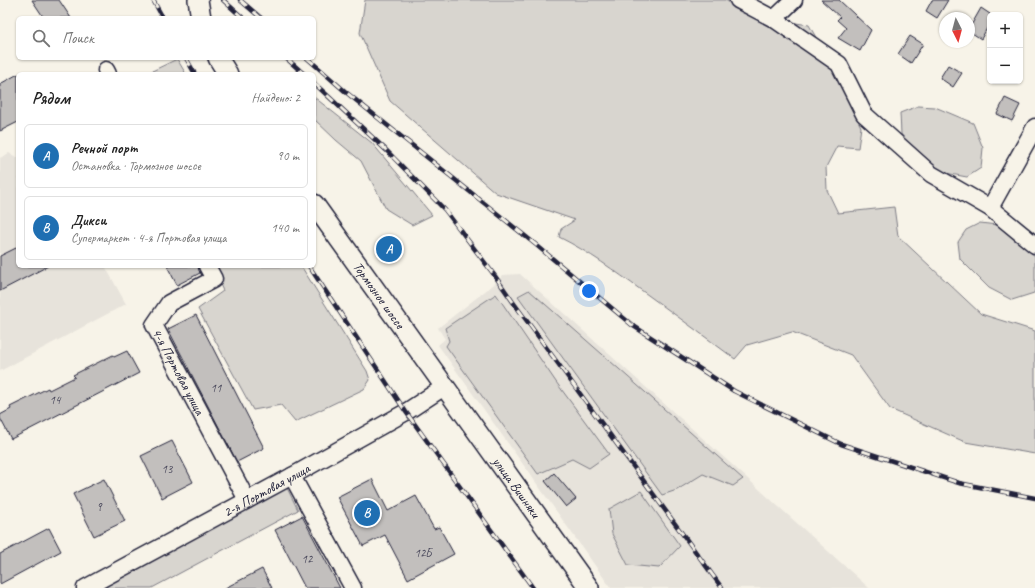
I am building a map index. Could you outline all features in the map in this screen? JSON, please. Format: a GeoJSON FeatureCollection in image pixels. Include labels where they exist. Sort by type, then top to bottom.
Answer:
{"type":"FeatureCollection","features":[{"type":"Feature","properties":{"kind":"street"},"geometry":{"type":"LineString","coordinates":[[198,0],[201,16]]}},
{"type":"Feature","properties":{"kind":"street"},"geometry":{"type":"LineString","coordinates":[[738,0],[774,19],[840,64],[864,114],[931,174],[990,208],[1035,245]]}},
{"type":"Feature","properties":{"kind":"street"},"geometry":{"type":"LineString","coordinates":[[774,19],[794,0]]}},
{"type":"Feature","properties":{"kind":"street"},"geometry":{"type":"LineString","coordinates":[[219,60],[227,72]]}},
{"type":"Feature","properties":{"kind":"street"},"geometry":{"type":"LineString","coordinates":[[990,208],[1035,127]]}},
{"type":"Feature","properties":{"kind":"street","name":"Тормозное шоссе"},"geometry":{"type":"LineString","coordinates":[[316,207],[444,387]]}},
{"type":"Feature","properties":{"kind":"street","name":"4-я Портовая улица"},"geometry":{"type":"LineString","coordinates":[[208,268],[214,280],[169,303],[154,325],[247,500]]}},
{"type":"Feature","properties":{"kind":"street","name":"2-я Портовая улица"},"geometry":{"type":"LineString","coordinates":[[85,588],[292,476],[406,412],[444,387]]}},
{"type":"Feature","properties":{"kind":"street","name":"улица Вишняки"},"geometry":{"type":"LineString","coordinates":[[444,387],[588,588]]}},
{"type":"Feature","properties":{"kind":"street"},"geometry":{"type":"LineString","coordinates":[[292,476],[353,588]]}},
{"type":"Feature","properties":{"kind":"shaded area"},"geometry":{"type":"Polygon","coordinates":[[[365,0],[725,0],[757,17],[809,25],[836,73],[861,127],[858,148],[837,146],[826,167],[827,190],[838,213],[894,207],[898,236],[981,314],[1035,331],[1035,454],[965,442],[890,409],[851,355],[792,332],[747,345],[735,359],[612,269],[559,237],[561,229],[575,220],[496,193],[390,101],[360,33],[365,0]]]}},
{"type":"Feature","properties":{"kind":"shaded area"},"geometry":{"type":"Polygon","coordinates":[[[178,60],[185,72],[150,72],[178,60]]]}},
{"type":"Feature","properties":{"kind":"shaded area"},"geometry":{"type":"Polygon","coordinates":[[[316,99],[372,143],[432,215],[412,225],[386,209],[361,161],[316,121],[316,99]]]}},
{"type":"Feature","properties":{"kind":"shaded area"},"geometry":{"type":"Polygon","coordinates":[[[918,106],[935,107],[973,123],[983,148],[981,168],[967,177],[945,173],[915,153],[901,134],[900,113],[918,106]]]}},
{"type":"Feature","properties":{"kind":"shaded area"},"geometry":{"type":"Polygon","coordinates":[[[9,153],[16,157],[16,268],[106,268],[126,304],[0,371],[0,158],[9,153]]]}},
{"type":"Feature","properties":{"kind":"shaded area"},"geometry":{"type":"Polygon","coordinates":[[[980,223],[997,225],[1035,256],[1034,293],[1012,300],[989,288],[960,259],[958,242],[966,230],[980,223]]]}},
{"type":"Feature","properties":{"kind":"shaded area"},"geometry":{"type":"Polygon","coordinates":[[[213,268],[302,268],[367,371],[370,380],[364,389],[295,422],[281,405],[253,410],[198,309],[223,291],[213,268]]]}},
{"type":"Feature","properties":{"kind":"shaded area"},"geometry":{"type":"Polygon","coordinates":[[[520,274],[869,588],[611,588],[438,345],[445,339],[438,328],[498,281],[503,275],[520,274]]]}},
{"type":"Feature","properties":{"kind":"shaded area"},"geometry":{"type":"Polygon","coordinates":[[[529,290],[743,479],[733,486],[703,474],[677,490],[662,495],[518,296],[529,290]]]}},
{"type":"Feature","properties":{"kind":"shaded area"},"geometry":{"type":"Polygon","coordinates":[[[496,294],[556,382],[609,454],[589,468],[572,459],[538,474],[446,346],[449,341],[445,328],[496,294]]]}},
{"type":"Feature","properties":{"kind":"shaded area"},"geometry":{"type":"Polygon","coordinates":[[[287,488],[298,510],[152,588],[102,588],[287,488]]]}},
{"type":"Feature","properties":{"kind":"shaded area"},"geometry":{"type":"Polygon","coordinates":[[[641,491],[680,546],[659,568],[628,565],[612,534],[609,509],[641,491]]]}},
{"type":"Feature","properties":{"kind":"building"},"geometry":{"type":"Polygon","coordinates":[[[32,0],[59,0],[70,16],[43,16],[32,0]]]}},
{"type":"Feature","properties":{"kind":"building"},"geometry":{"type":"Polygon","coordinates":[[[821,0],[839,0],[871,30],[860,51],[838,38],[846,28],[837,20],[840,17],[821,0]]]}},
{"type":"Feature","properties":{"kind":"building"},"geometry":{"type":"Polygon","coordinates":[[[932,0],[948,0],[941,12],[939,12],[937,18],[926,11],[932,0]]]}},
{"type":"Feature","properties":{"kind":"building"},"geometry":{"type":"Polygon","coordinates":[[[981,8],[987,12],[987,28],[981,39],[975,35],[975,18],[981,8]]]}},
{"type":"Feature","properties":{"kind":"building"},"geometry":{"type":"Polygon","coordinates":[[[910,36],[923,44],[911,63],[898,54],[910,36]]]}},
{"type":"Feature","properties":{"kind":"building"},"geometry":{"type":"Polygon","coordinates":[[[948,65],[962,73],[953,87],[940,78],[948,65]]]}},
{"type":"Feature","properties":{"kind":"building"},"geometry":{"type":"Polygon","coordinates":[[[16,75],[16,123],[0,131],[0,84],[16,75]]]}},
{"type":"Feature","properties":{"kind":"building"},"geometry":{"type":"Polygon","coordinates":[[[1005,98],[1020,105],[1012,121],[997,114],[1005,98]]]}},
{"type":"Feature","properties":{"kind":"building"},"geometry":{"type":"Polygon","coordinates":[[[16,248],[16,268],[44,268],[0,291],[0,256],[16,248]]]}},
{"type":"Feature","properties":{"kind":"building"},"geometry":{"type":"Polygon","coordinates":[[[168,268],[199,268],[200,273],[177,285],[168,268]]]}},
{"type":"Feature","properties":{"kind":"building"},"geometry":{"type":"Polygon","coordinates":[[[196,315],[264,448],[237,462],[168,329],[196,315]]]}},
{"type":"Feature","properties":{"kind":"building"},"geometry":{"type":"Polygon","coordinates":[[[127,351],[139,373],[11,439],[0,418],[0,415],[11,409],[10,407],[48,388],[49,390],[75,377],[73,375],[113,355],[114,357],[127,351]]]}},
{"type":"Feature","properties":{"kind":"building"},"geometry":{"type":"Polygon","coordinates":[[[172,441],[193,482],[162,498],[141,456],[172,441]]]}},
{"type":"Feature","properties":{"kind":"building"},"geometry":{"type":"Polygon","coordinates":[[[554,473],[576,499],[566,507],[545,481],[554,473]]]}},
{"type":"Feature","properties":{"kind":"building"},"geometry":{"type":"Polygon","coordinates":[[[104,479],[125,521],[94,536],[73,494],[104,479]]]}},
{"type":"Feature","properties":{"kind":"building"},"geometry":{"type":"Polygon","coordinates":[[[372,479],[388,511],[416,496],[434,529],[439,527],[454,554],[408,579],[385,535],[363,546],[337,497],[372,479]]]}},
{"type":"Feature","properties":{"kind":"building"},"geometry":{"type":"Polygon","coordinates":[[[302,516],[340,588],[305,588],[275,530],[302,516]]]}},
{"type":"Feature","properties":{"kind":"building"},"geometry":{"type":"Polygon","coordinates":[[[49,528],[61,551],[0,584],[0,554],[49,528]]]}},
{"type":"Feature","properties":{"kind":"building"},"geometry":{"type":"Polygon","coordinates":[[[262,569],[272,588],[225,588],[262,569]]]}},
{"type":"Feature","properties":{"kind":"railway"},"geometry":{"type":"LineString","coordinates":[[153,0],[162,16]]}},
{"type":"Feature","properties":{"kind":"railway"},"geometry":{"type":"LineString","coordinates":[[223,0],[241,16]]}},
{"type":"Feature","properties":{"kind":"railway"},"geometry":{"type":"LineString","coordinates":[[240,0],[259,16]]}},
{"type":"Feature","properties":{"kind":"railway"},"geometry":{"type":"LineString","coordinates":[[187,60],[194,72]]}},
{"type":"Feature","properties":{"kind":"railway"},"geometry":{"type":"LineString","coordinates":[[288,60],[302,72]]}},
{"type":"Feature","properties":{"kind":"railway"},"geometry":{"type":"LineString","coordinates":[[309,60],[347,93],[535,244],[632,325],[734,391],[841,444],[959,483],[1035,498]]}},
{"type":"Feature","properties":{"kind":"railway"},"geometry":{"type":"LineString","coordinates":[[316,85],[386,150],[445,210],[495,276],[722,588]]}},
{"type":"Feature","properties":{"kind":"railway"},"geometry":{"type":"LineString","coordinates":[[310,268],[406,412],[533,588]]}},
{"type":"Feature","properties":{"kind":"place","name":"Речной порт"},"geometry":{"type":"Point","coordinates":[389,249]}},
{"type":"Feature","properties":{"kind":"place","name":"Дикси"},"geometry":{"type":"Point","coordinates":[367,513]}}]}
